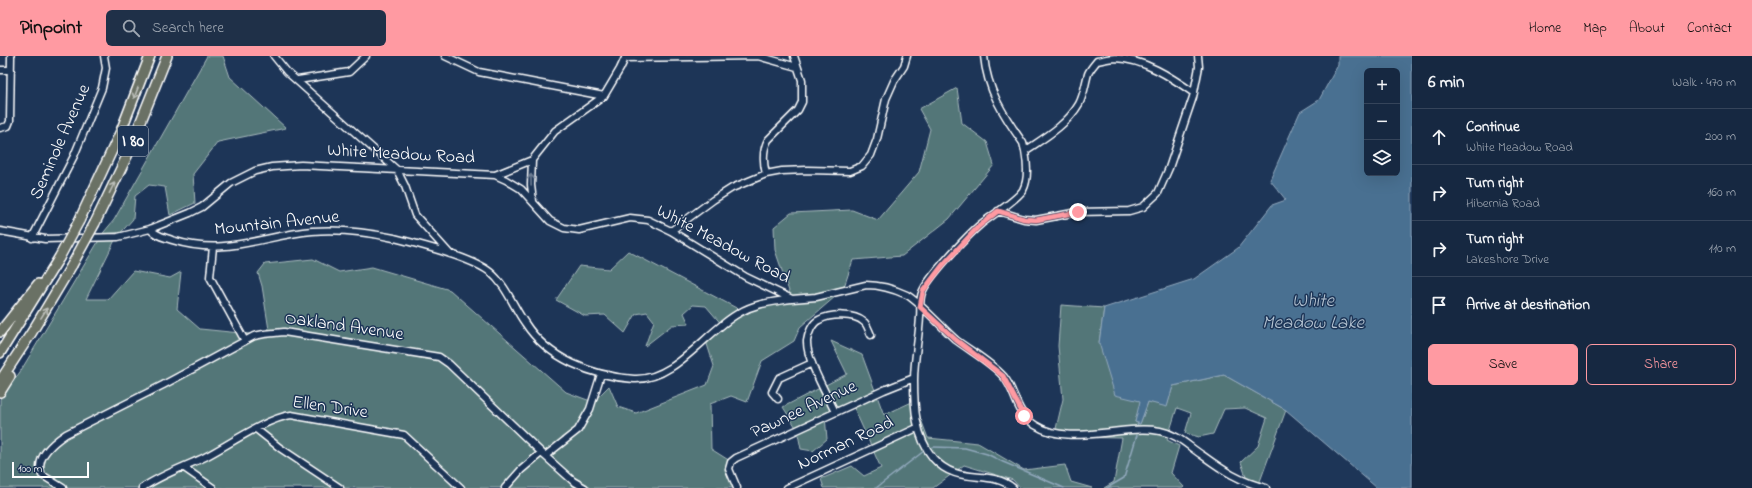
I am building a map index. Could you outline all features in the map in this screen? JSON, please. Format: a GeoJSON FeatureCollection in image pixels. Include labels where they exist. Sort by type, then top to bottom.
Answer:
{"type":"FeatureCollection","features":[{"type":"Feature","properties":{"kind":"highway","name":"I 80"},"geometry":{"type":"LineString","coordinates":[[0,353],[54,267],[79,221],[121,131],[150,56]]}},
{"type":"Feature","properties":{"kind":"highway","name":"I 80"},"geometry":{"type":"LineString","coordinates":[[0,381],[32,332],[95,223],[139,129],[167,56]]}},
{"type":"Feature","properties":{"kind":"highway"},"geometry":{"type":"LineString","coordinates":[[0,332],[33,290],[54,267]]}},
{"type":"Feature","properties":{"kind":"highway"},"geometry":{"type":"LineString","coordinates":[[0,392],[18,363],[32,332]]}},
{"type":"Feature","properties":{"kind":"street"},"geometry":{"type":"LineString","coordinates":[[0,128],[8,126],[10,121],[11,56]]}},
{"type":"Feature","properties":{"kind":"street","name":"Seminole Avenue"},"geometry":{"type":"LineString","coordinates":[[32,238],[74,156],[102,88],[106,68],[104,56]]}},
{"type":"Feature","properties":{"kind":"street"},"geometry":{"type":"LineString","coordinates":[[274,56],[287,72],[298,80],[330,112],[397,170],[405,186],[415,215],[452,255]]}},
{"type":"Feature","properties":{"kind":"street"},"geometry":{"type":"LineString","coordinates":[[298,80],[349,72],[366,56]]}},
{"type":"Feature","properties":{"kind":"street"},"geometry":{"type":"LineString","coordinates":[[445,56],[479,72],[604,96]]}},
{"type":"Feature","properties":{"kind":"street"},"geometry":{"type":"LineString","coordinates":[[495,175],[532,160],[555,131],[604,96],[620,69],[625,57],[758,56],[797,67]]}},
{"type":"Feature","properties":{"kind":"street"},"geometry":{"type":"LineString","coordinates":[[766,174],[763,159],[765,146],[768,140],[798,110],[802,102],[802,80],[794,56]]}},
{"type":"Feature","properties":{"kind":"street"},"geometry":{"type":"LineString","coordinates":[[672,231],[713,200],[732,188],[766,174],[782,171],[807,170],[850,171],[865,163],[869,159],[877,139],[886,99],[894,81],[904,66],[907,56]]}},
{"type":"Feature","properties":{"kind":"street"},"geometry":{"type":"LineString","coordinates":[[984,56],[986,72],[997,103],[1023,143],[1027,176],[1023,190],[978,227],[942,266],[923,291],[920,307],[914,378],[915,413],[923,442],[938,464],[959,475],[994,479],[1002,481],[1013,488]]}},
{"type":"Feature","properties":{"kind":"street"},"geometry":{"type":"LineString","coordinates":[[998,211],[1024,219],[1036,220],[1078,212],[1129,211],[1143,208],[1151,201],[1163,184],[1194,93],[1199,67],[1198,56]]}},
{"type":"Feature","properties":{"kind":"street"},"geometry":{"type":"LineString","coordinates":[[1025,151],[1051,133],[1079,104],[1089,72],[1097,58],[1114,58],[1136,62],[1161,72],[1194,93]]}},
{"type":"Feature","properties":{"kind":"street"},"geometry":{"type":"LineString","coordinates":[[0,70],[11,70]]}},
{"type":"Feature","properties":{"kind":"street"},"geometry":{"type":"LineString","coordinates":[[532,160],[531,184],[533,201]]}},
{"type":"Feature","properties":{"kind":"street","name":"White Meadow Road"},"geometry":{"type":"LineString","coordinates":[[0,231],[32,238],[57,239],[118,237],[150,229],[202,207],[235,181],[255,171],[272,167],[301,165],[495,175],[512,183],[533,201],[550,220],[564,228],[572,230],[591,229],[617,220],[639,218],[658,224],[672,231],[746,277],[792,299],[816,297],[866,285],[874,285],[897,291],[908,296],[956,340],[1003,376],[1009,385],[1022,413],[1026,419],[1036,426],[1046,431],[1071,434],[1149,430],[1168,433],[1177,437],[1200,455],[1247,486],[1266,488]]}},
{"type":"Feature","properties":{"kind":"street","name":"Mountain Avenue"},"geometry":{"type":"LineString","coordinates":[[150,229],[156,234],[177,241],[213,247],[239,246],[310,232],[367,232],[395,238],[452,255],[471,261],[490,272],[503,288],[532,332],[558,356],[600,374],[635,379],[645,378],[662,372],[685,357],[714,330],[740,312],[759,304],[792,299]]}},
{"type":"Feature","properties":{"kind":"street"},"geometry":{"type":"LineString","coordinates":[[213,247],[210,277],[245,341]]}},
{"type":"Feature","properties":{"kind":"street"},"geometry":{"type":"LineString","coordinates":[[835,412],[807,349],[808,335],[818,320],[831,316],[843,316],[856,318],[864,322],[871,335]]}},
{"type":"Feature","properties":{"kind":"street","name":"Oakland Avenue"},"geometry":{"type":"LineString","coordinates":[[64,488],[42,475],[41,466],[47,451],[54,442],[66,434],[163,385],[254,336],[284,332],[439,357],[449,364],[543,455],[573,481],[585,488]]}},
{"type":"Feature","properties":{"kind":"street"},"geometry":{"type":"LineString","coordinates":[[778,398],[772,392],[779,378],[812,363]]}},
{"type":"Feature","properties":{"kind":"street"},"geometry":{"type":"LineString","coordinates":[[505,488],[522,470],[578,430],[590,409],[600,374]]}},
{"type":"Feature","properties":{"kind":"street","name":"Pawnee Avenue"},"geometry":{"type":"LineString","coordinates":[[734,487],[729,468],[731,462],[736,458],[835,412],[914,378]]}},
{"type":"Feature","properties":{"kind":"street","name":"Ellen Drive"},"geometry":{"type":"LineString","coordinates":[[142,488],[282,416],[291,415],[404,435],[461,488]]}},
{"type":"Feature","properties":{"kind":"street","name":"Norman Road"},"geometry":{"type":"LineString","coordinates":[[787,488],[918,428]]}},
{"type":"Feature","properties":{"kind":"street"},"geometry":{"type":"LineString","coordinates":[[256,429],[280,448],[340,488]]}},
{"type":"Feature","properties":{"kind":"street"},"geometry":{"type":"LineString","coordinates":[[182,467],[212,488]]}},
{"type":"Feature","properties":{"kind":"street"},"geometry":{"type":"LineString","coordinates":[[997,488],[1002,481]]}},
{"type":"Feature","properties":{"kind":"green space"},"geometry":{"type":"Polygon","coordinates":[[[207,56],[223,56],[230,77],[286,128],[218,142],[193,174],[195,203],[170,215],[165,187],[149,185],[135,196],[133,219],[116,238],[86,299],[108,299],[133,271],[170,278],[181,272],[177,309],[200,329],[270,336],[262,286],[258,273],[265,264],[313,259],[339,272],[372,267],[450,290],[566,392],[593,402],[609,386],[618,407],[636,413],[707,385],[714,366],[706,341],[723,326],[706,306],[693,305],[684,313],[689,324],[672,325],[645,346],[654,321],[647,312],[636,314],[625,333],[605,315],[585,316],[556,300],[579,266],[609,269],[628,251],[742,311],[792,300],[775,250],[774,227],[791,213],[852,210],[878,220],[919,172],[930,129],[919,109],[957,88],[962,123],[987,142],[994,165],[949,219],[902,256],[853,260],[843,290],[800,327],[794,341],[762,361],[747,402],[731,396],[710,404],[711,449],[730,461],[735,484],[734,488],[0,488],[0,399],[20,372],[104,232],[114,220],[207,56]]]}},
{"type":"Feature","properties":{"kind":"green space"},"geometry":{"type":"Polygon","coordinates":[[[1061,305],[1104,308],[1099,343],[1141,401],[1135,422],[1140,424],[1148,402],[1167,406],[1173,386],[1224,375],[1286,410],[1259,484],[1247,480],[1241,462],[1258,446],[1267,418],[1245,408],[1224,409],[1213,434],[1199,437],[1185,433],[1191,413],[1177,408],[1167,440],[1179,446],[1171,473],[1184,487],[1104,488],[1114,482],[1122,438],[1054,437],[1063,399],[1058,346],[1061,305]]]}},
{"type":"Feature","properties":{"kind":"green space"},"geometry":{"type":"Polygon","coordinates":[[[831,341],[862,355],[884,415],[914,401],[928,438],[978,443],[1024,470],[1065,465],[1071,482],[1092,488],[1020,488],[1013,480],[964,465],[933,488],[824,488],[821,479],[852,466],[864,476],[881,468],[853,406],[825,416],[827,439],[813,451],[801,449],[797,429],[783,407],[847,374],[831,341]]]}},
{"type":"Feature","properties":{"kind":"water","name":"White Meadow Lake"},"geometry":{"type":"Polygon","coordinates":[[[1338,56],[1412,56],[1412,488],[1377,488],[1286,410],[1224,375],[1173,386],[1167,407],[1148,402],[1140,424],[1135,422],[1140,401],[1115,395],[1099,343],[1104,308],[1194,279],[1238,248],[1272,205],[1286,200],[1270,180],[1300,112],[1319,100],[1338,65],[1338,56]]]}},
{"type":"Feature","properties":{"kind":"waterway"},"geometry":{"type":"LineString","coordinates":[[1107,488],[1124,478],[1137,435]]}},
{"type":"Feature","properties":{"kind":"waterway"},"geometry":{"type":"LineString","coordinates":[[933,447],[965,448],[987,454],[1064,488]]}},
{"type":"Feature","properties":{"kind":"waterway"},"geometry":{"type":"LineString","coordinates":[[876,488],[924,451]]}},
{"type":"Feature","properties":{"kind":"route"},"geometry":{"type":"LineString","coordinates":[[1024,416],[1003,376],[956,340],[920,307],[922,294],[925,286],[967,238],[988,218],[998,211],[1024,219],[1036,220],[1078,212]]}}]}
